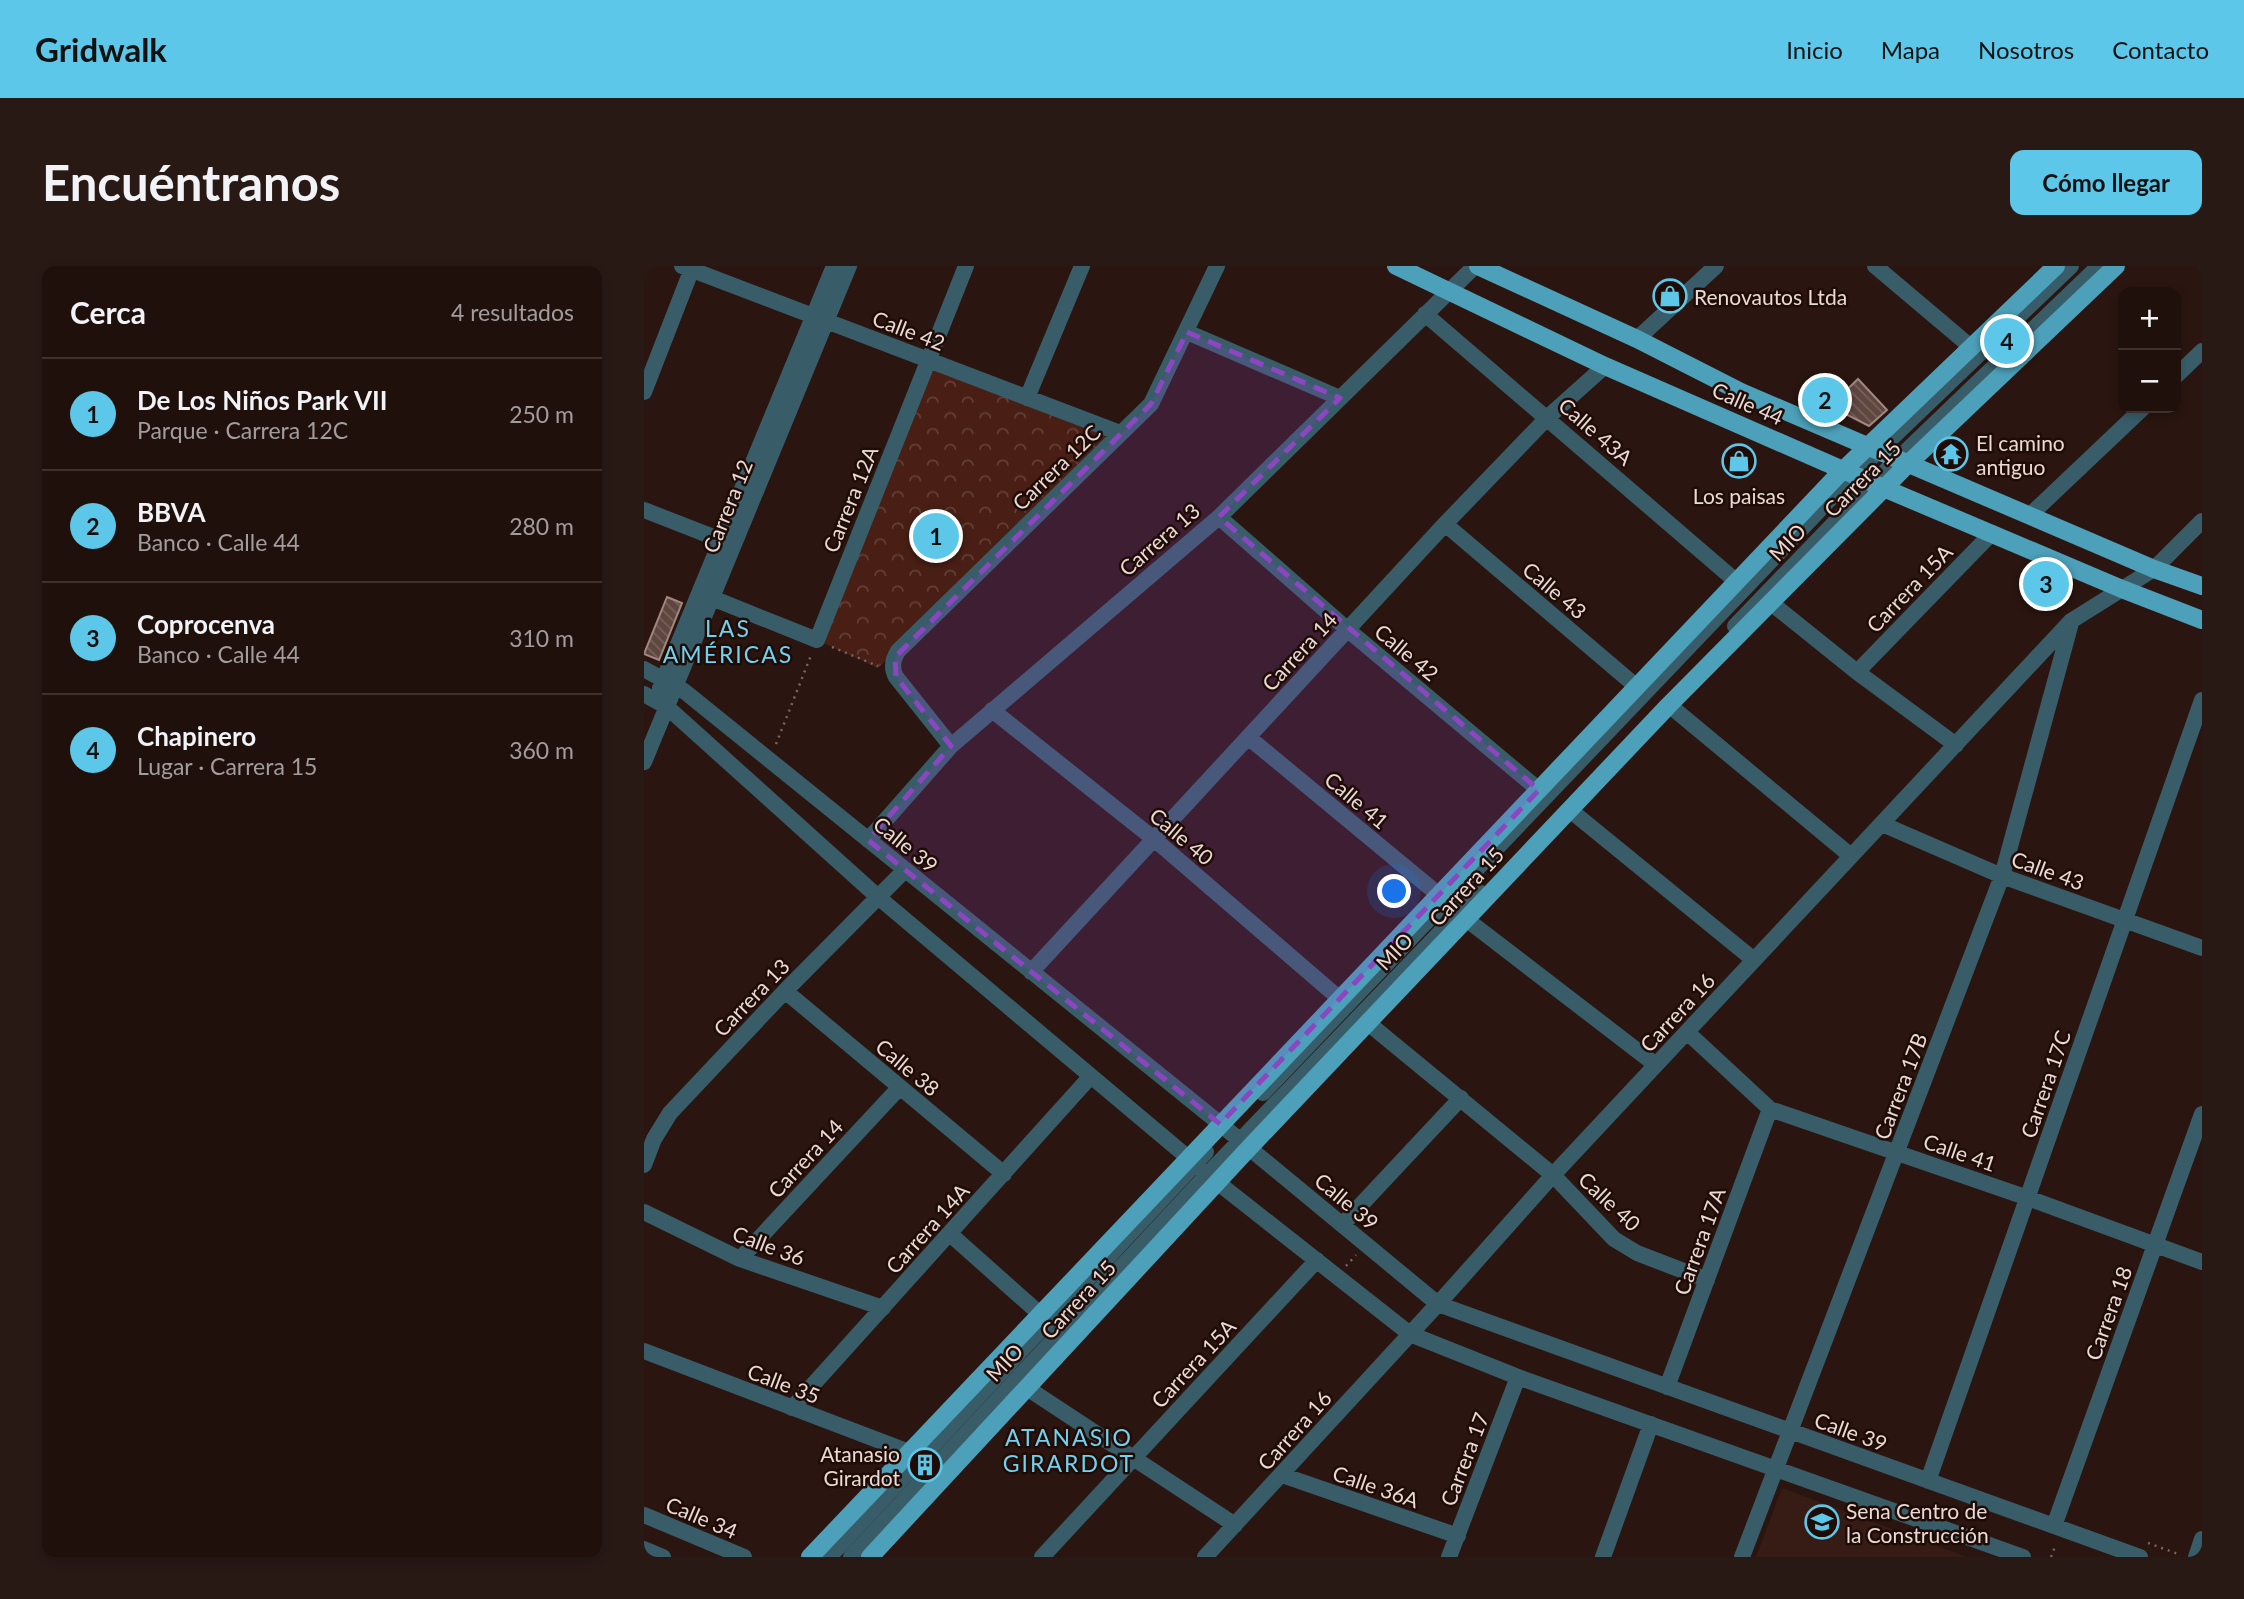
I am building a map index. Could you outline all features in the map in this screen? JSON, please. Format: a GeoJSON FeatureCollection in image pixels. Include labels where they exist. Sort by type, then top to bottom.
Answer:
{"type":"FeatureCollection","features":[{"type":"Feature","properties":{"kind":"main road","name":"Calle 44"},"geometry":{"type":"LineString","coordinates":[[1396,266],[1605,366],[1992,534],[2202,620]]}},
{"type":"Feature","properties":{"kind":"main road","name":"Calle 44"},"geometry":{"type":"LineString","coordinates":[[1477,266],[1637,339],[1741,392],[2154,569],[2202,586]]}},
{"type":"Feature","properties":{"kind":"main road","name":"Carrera 15"},"geometry":{"type":"LineString","coordinates":[[870,1557],[1027,1388],[1202,1169],[1223,1127],[1340,999],[1737,582],[1873,448],[1970,347],[2056,266]]}},
{"type":"Feature","properties":{"kind":"main road","name":"Carrera 15"},"geometry":{"type":"LineString","coordinates":[[810,1557],[1040,1314],[1202,1169],[1245,1144],[1368,1023],[1669,705],[1771,603],[1879,485],[2116,266]]}},
{"type":"Feature","properties":{"kind":"street","name":"Carrera 12"},"geometry":{"type":"LineString","coordinates":[[644,762],[655,700],[670,682],[712,598],[820,318],[834,266]]}},
{"type":"Feature","properties":{"kind":"street","name":"Carrera 12"},"geometry":{"type":"LineString","coordinates":[[670,682],[721,540],[820,318],[849,266]]}},
{"type":"Feature","properties":{"kind":"street","name":"Carrera 12A"},"geometry":{"type":"LineString","coordinates":[[817,640],[966,266]]}},
{"type":"Feature","properties":{"kind":"street"},"geometry":{"type":"LineString","coordinates":[[1027,398],[1082,266]]}},
{"type":"Feature","properties":{"kind":"street","name":"Carrera 12C"},"geometry":{"type":"LineString","coordinates":[[894,673],[893,662],[898,651],[1151,404],[1217,266]]}},
{"type":"Feature","properties":{"kind":"street","name":"Carrera 13"},"geometry":{"type":"LineString","coordinates":[[868,840],[951,746],[1219,517],[1477,266]]}},
{"type":"Feature","properties":{"kind":"street"},"geometry":{"type":"LineString","coordinates":[[1637,339],[1716,266]]}},
{"type":"Feature","properties":{"kind":"street"},"geometry":{"type":"LineString","coordinates":[[1875,266],[1970,347]]}},
{"type":"Feature","properties":{"kind":"street"},"geometry":{"type":"LineString","coordinates":[[1873,448],[2071,266]]}},
{"type":"Feature","properties":{"kind":"street"},"geometry":{"type":"LineString","coordinates":[[1903,461],[2099,266]]}},
{"type":"Feature","properties":{"kind":"street","name":"Calle 42"},"geometry":{"type":"LineString","coordinates":[[689,267],[1121,433]]}},
{"type":"Feature","properties":{"kind":"street"},"geometry":{"type":"LineString","coordinates":[[644,392],[689,267]]}},
{"type":"Feature","properties":{"kind":"street","name":"Calle 43A"},"geometry":{"type":"LineString","coordinates":[[1426,314],[1737,582]]}},
{"type":"Feature","properties":{"kind":"street"},"geometry":{"type":"LineString","coordinates":[[1187,332],[1340,398]]}},
{"type":"Feature","properties":{"kind":"street"},"geometry":{"type":"LineString","coordinates":[[2181,371],[2202,351]]}},
{"type":"Feature","properties":{"kind":"street","name":"Carrera 14"},"geometry":{"type":"LineString","coordinates":[[1031,972],[1445,524],[1548,417],[1605,366]]}},
{"type":"Feature","properties":{"kind":"street"},"geometry":{"type":"LineString","coordinates":[[2029,516],[2138,413]]}},
{"type":"Feature","properties":{"kind":"street","name":"MIO"},"geometry":{"type":"LineString","coordinates":[[1223,1127],[1849,472]]}},
{"type":"Feature","properties":{"kind":"street","name":"MIO"},"geometry":{"type":"LineString","coordinates":[[1245,1144],[1879,485]]}},
{"type":"Feature","properties":{"kind":"street"},"geometry":{"type":"LineString","coordinates":[[644,510],[721,540]]}},
{"type":"Feature","properties":{"kind":"street","name":"Calle 42"},"geometry":{"type":"LineString","coordinates":[[1219,517],[1348,630],[1539,790]]}},
{"type":"Feature","properties":{"kind":"street","name":"Carrera 16"},"geometry":{"type":"LineString","coordinates":[[1205,1557],[1553,1175],[2071,621],[2154,569],[2202,521]]}},
{"type":"Feature","properties":{"kind":"street","name":"Calle 43"},"geometry":{"type":"LineString","coordinates":[[1445,524],[1637,687]]}},
{"type":"Feature","properties":{"kind":"street","name":"Carrera 15A"},"geometry":{"type":"LineString","coordinates":[[1857,672],[1992,534]]}},
{"type":"Feature","properties":{"kind":"street"},"geometry":{"type":"LineString","coordinates":[[712,598],[817,640]]}},
{"type":"Feature","properties":{"kind":"street"},"geometry":{"type":"LineString","coordinates":[[1771,603],[1857,672],[1956,745]]}},
{"type":"Feature","properties":{"kind":"street","name":"Carrera 17B"},"geometry":{"type":"LineString","coordinates":[[1742,1557],[2002,876],[2071,621]]}},
{"type":"Feature","properties":{"kind":"street","name":"Calle 39"},"geometry":{"type":"LineString","coordinates":[[644,669],[670,682],[868,840],[1245,1144],[1438,1304],[1928,1481],[2056,1531],[2144,1550]]}},
{"type":"Feature","properties":{"kind":"street"},"geometry":{"type":"LineString","coordinates":[[894,673],[951,746]]}},
{"type":"Feature","properties":{"kind":"street"},"geometry":{"type":"LineString","coordinates":[[655,700],[878,897],[1091,1076],[1202,1169],[1410,1334],[1518,1377],[2005,1554],[2023,1557]]}},
{"type":"Feature","properties":{"kind":"street","name":"Carrera 17C"},"geometry":{"type":"LineString","coordinates":[[1928,1481],[2202,700]]}},
{"type":"Feature","properties":{"kind":"street"},"geometry":{"type":"LineString","coordinates":[[1669,705],[1851,856]]}},
{"type":"Feature","properties":{"kind":"street","name":"Calle 40"},"geometry":{"type":"LineString","coordinates":[[992,710],[1154,839],[1340,999]]}},
{"type":"Feature","properties":{"kind":"street","name":"Calle 41"},"geometry":{"type":"LineString","coordinates":[[1248,737],[1439,895]]}},
{"type":"Feature","properties":{"kind":"street"},"geometry":{"type":"LineString","coordinates":[[1570,810],[1754,960]]}},
{"type":"Feature","properties":{"kind":"street","name":"Calle 43"},"geometry":{"type":"LineString","coordinates":[[1882,824],[2002,876],[2202,948]]}},
{"type":"Feature","properties":{"kind":"street","name":"Carrera 13"},"geometry":{"type":"LineString","coordinates":[[644,1165],[654,1139],[670,1113],[785,991],[905,870]]}},
{"type":"Feature","properties":{"kind":"street"},"geometry":{"type":"LineString","coordinates":[[1466,919],[1656,1065]]}},
{"type":"Feature","properties":{"kind":"street","name":"Calle 38"},"geometry":{"type":"LineString","coordinates":[[785,991],[1004,1174]]}},
{"type":"Feature","properties":{"kind":"street","name":"Calle 40"},"geometry":{"type":"LineString","coordinates":[[1368,1023],[1553,1175],[1614,1239],[1637,1253],[1707,1280]]}},
{"type":"Feature","properties":{"kind":"street","name":"Calle 41"},"geometry":{"type":"LineString","coordinates":[[1687,1032],[1770,1109],[2028,1198],[2202,1262]]}},
{"type":"Feature","properties":{"kind":"street","name":"Carrera 14A"},"geometry":{"type":"LineString","coordinates":[[792,1408],[1091,1076]]}},
{"type":"Feature","properties":{"kind":"street","name":"Carrera 14"},"geometry":{"type":"LineString","coordinates":[[740,1259],[900,1087]]}},
{"type":"Feature","properties":{"kind":"street"},"geometry":{"type":"LineString","coordinates":[[1342,1225],[1461,1098]]}},
{"type":"Feature","properties":{"kind":"street","name":"Carrera 17A"},"geometry":{"type":"LineString","coordinates":[[1667,1387],[1770,1109]]}},
{"type":"Feature","properties":{"kind":"street","name":"Carrera 18"},"geometry":{"type":"LineString","coordinates":[[2056,1531],[2202,1114]]}},
{"type":"Feature","properties":{"kind":"street","name":"MIO"},"geometry":{"type":"LineString","coordinates":[[828,1557],[1202,1169]]}},
{"type":"Feature","properties":{"kind":"street","name":"MIO"},"geometry":{"type":"LineString","coordinates":[[851,1557],[1202,1169]]}},
{"type":"Feature","properties":{"kind":"street","name":"Calle 36"},"geometry":{"type":"LineString","coordinates":[[644,1212],[740,1259],[883,1308]]}},
{"type":"Feature","properties":{"kind":"street"},"geometry":{"type":"LineString","coordinates":[[950,1234],[1040,1314]]}},
{"type":"Feature","properties":{"kind":"street","name":"Carrera 15A"},"geometry":{"type":"LineString","coordinates":[[1042,1557],[1317,1260]]}},
{"type":"Feature","properties":{"kind":"street","name":"Calle 35"},"geometry":{"type":"LineString","coordinates":[[644,1351],[909,1452]]}},
{"type":"Feature","properties":{"kind":"street","name":"Carrera 17"},"geometry":{"type":"LineString","coordinates":[[1449,1557],[1518,1377]]}},
{"type":"Feature","properties":{"kind":"street"},"geometry":{"type":"LineString","coordinates":[[1027,1388],[1235,1525]]}},
{"type":"Feature","properties":{"kind":"street"},"geometry":{"type":"LineString","coordinates":[[1603,1557],[1651,1424]]}},
{"type":"Feature","properties":{"kind":"street","name":"Calle 36A"},"geometry":{"type":"LineString","coordinates":[[1282,1475],[1458,1536]]}},
{"type":"Feature","properties":{"kind":"street","name":"Calle 34"},"geometry":{"type":"LineString","coordinates":[[644,1515],[744,1557]]}},
{"type":"Feature","properties":{"kind":"street"},"geometry":{"type":"LineString","coordinates":[[2196,1557],[2202,1539]]}},
{"type":"Feature","properties":{"kind":"street"},"geometry":{"type":"LineString","coordinates":[[644,1549],[663,1557]]}},
{"type":"Feature","properties":{"kind":"path"},"geometry":{"type":"LineString","coordinates":[[774,749],[817,640],[894,673]]}},
{"type":"Feature","properties":{"kind":"path"},"geometry":{"type":"LineString","coordinates":[[1341,1271],[1360,1250]]}},
{"type":"Feature","properties":{"kind":"path"},"geometry":{"type":"LineString","coordinates":[[2051,1557],[2056,1531]]}},
{"type":"Feature","properties":{"kind":"path"},"geometry":{"type":"LineString","coordinates":[[2144,1550],[2188,1557]]}},
{"type":"Feature","properties":{"kind":"highlighted area"},"geometry":{"type":"Polygon","coordinates":[[[1187,332],[1340,398],[1219,517],[1539,790],[1220,1124],[868,840],[951,746],[896,677],[895,657],[1151,404],[1187,332]]]}},
{"type":"Feature","properties":{"kind":"shaded area","name":"Sena Centro de la Construcción"},"geometry":{"type":"Polygon","coordinates":[[[1782,1488],[1967,1557],[1756,1557],[1782,1488]]]}},
{"type":"Feature","properties":{"kind":"green space"},"geometry":{"type":"Polygon","coordinates":[[[928,360],[1120,433],[878,668],[817,640],[928,360]]]}},
{"type":"Feature","properties":{"kind":"building"},"geometry":{"type":"Polygon","coordinates":[[[1858,379],[1887,410],[1869,426],[1830,406],[1858,379]]]}},
{"type":"Feature","properties":{"kind":"building"},"geometry":{"type":"Polygon","coordinates":[[[667,597],[682,603],[659,660],[644,654],[667,597]]]}},
{"type":"Feature","properties":{"kind":"place","name":"Renovautos Ltda"},"geometry":{"type":"Point","coordinates":[1670,296]}},
{"type":"Feature","properties":{"kind":"place","name":"Chapinero"},"geometry":{"type":"Point","coordinates":[2007,341]}},
{"type":"Feature","properties":{"kind":"place","name":"BBVA"},"geometry":{"type":"Point","coordinates":[1825,400]}},
{"type":"Feature","properties":{"kind":"place","name":"El camino antiguo"},"geometry":{"type":"Point","coordinates":[1951,454]}},
{"type":"Feature","properties":{"kind":"place","name":"Los paisas"},"geometry":{"type":"Point","coordinates":[1739,461]}},
{"type":"Feature","properties":{"kind":"place","name":"De Los Niños Park VII"},"geometry":{"type":"Point","coordinates":[936,536]}},
{"type":"Feature","properties":{"kind":"place","name":"Coprocenva"},"geometry":{"type":"Point","coordinates":[2046,584]}},
{"type":"Feature","properties":{"kind":"place","name":"Atanasio Girardot"},"geometry":{"type":"Point","coordinates":[925,1465]}},
{"type":"Feature","properties":{"kind":"place","name":"Sena Centro de la Construcción"},"geometry":{"type":"Point","coordinates":[1822,1522]}},
{"type":"Feature","properties":{"kind":"district","name":"LAS AMÉRICAS"},"geometry":{"type":"Point","coordinates":[728,641]}},
{"type":"Feature","properties":{"kind":"district","name":"ATANASIO GIRARDOT"},"geometry":{"type":"Point","coordinates":[1069,1450]}}]}
